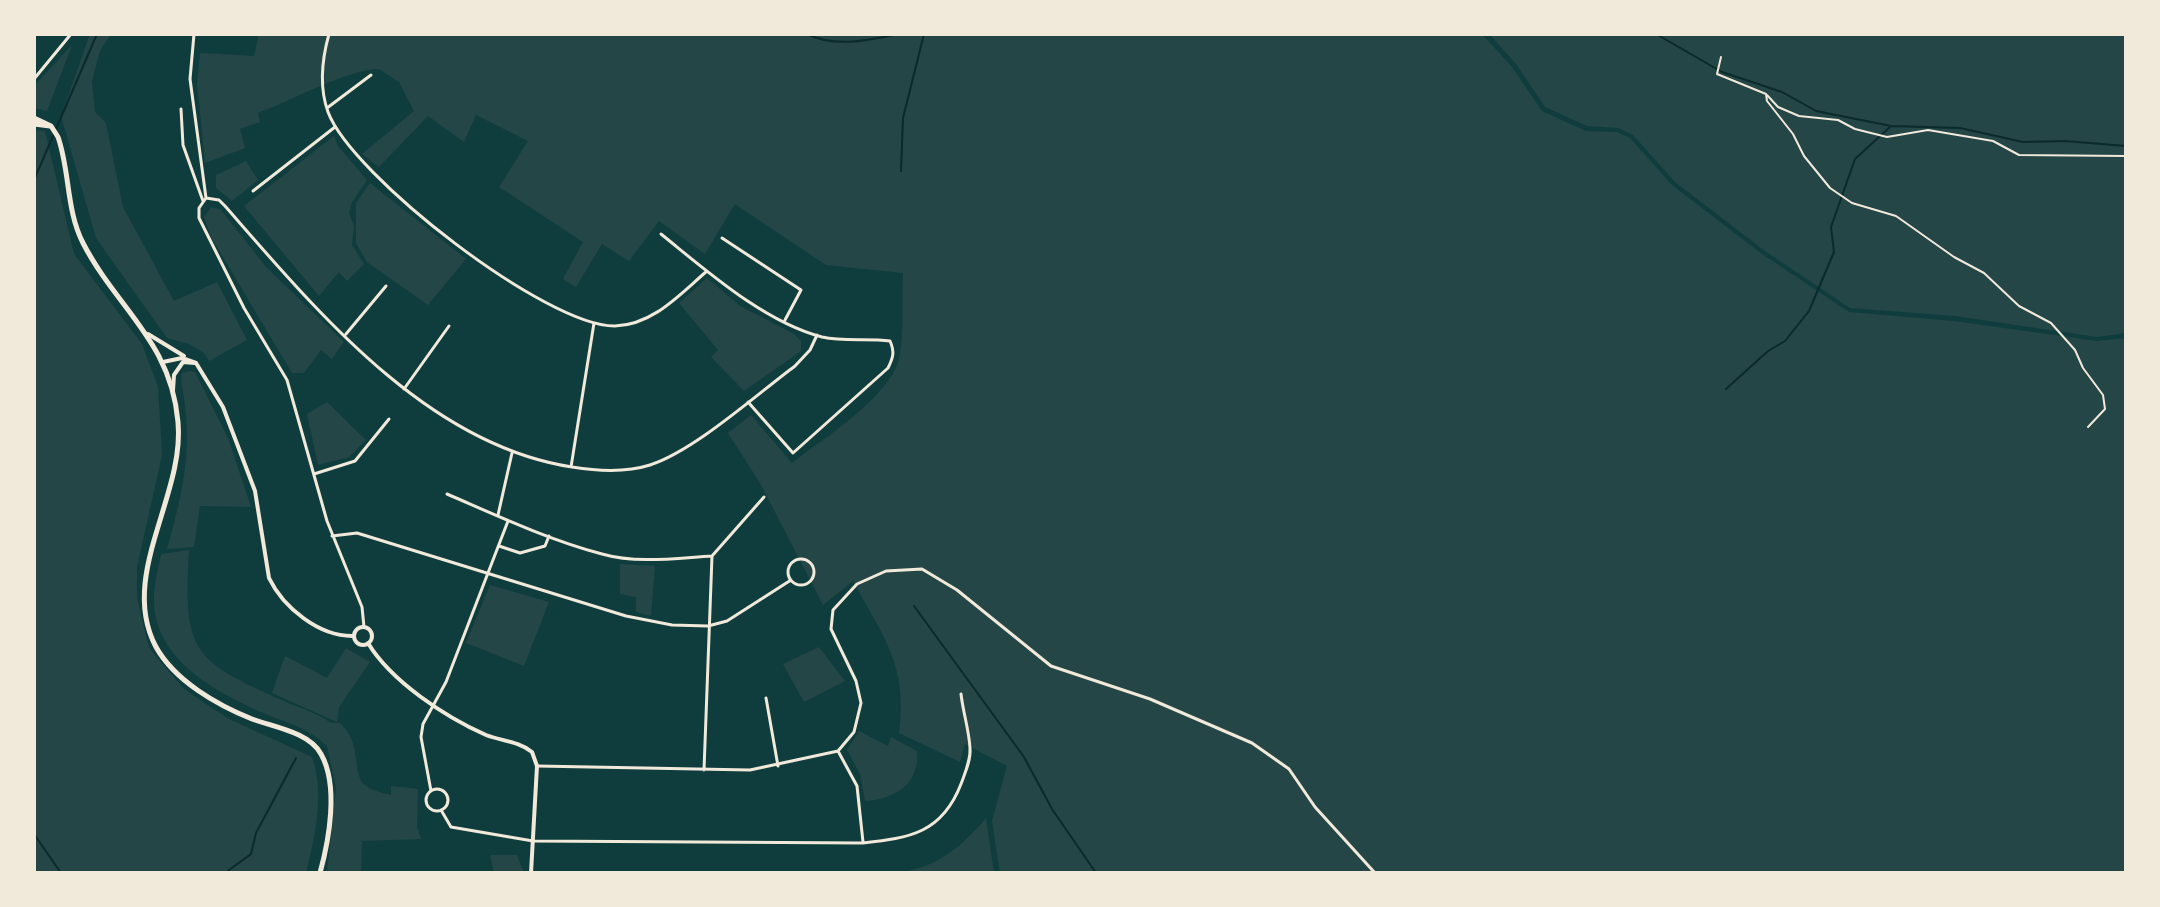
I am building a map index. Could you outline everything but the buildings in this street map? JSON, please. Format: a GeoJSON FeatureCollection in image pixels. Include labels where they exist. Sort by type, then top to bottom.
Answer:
{"type":"FeatureCollection","features":[{"type":"Feature","properties":{"kind":"main road"},"geometry":{"type":"LineString","coordinates":[[34,118],[51,126],[61,148],[73,214],[83,243],[148,334],[163,362],[173,393],[179,425],[178,457],[148,575],[146,621],[166,662],[190,684],[248,717],[305,739],[321,753],[328,782],[330,816],[320,873]]}},
{"type":"Feature","properties":{"kind":"main road"},"geometry":{"type":"LineString","coordinates":[[34,124],[51,126]]}},
{"type":"Feature","properties":{"kind":"street"},"geometry":{"type":"LineString","coordinates":[[34,79],[71,34]]}},
{"type":"Feature","properties":{"kind":"street"},"geometry":{"type":"LineString","coordinates":[[194,34],[190,79],[204,199],[199,218],[287,380],[332,536],[362,607],[364,627]]}},
{"type":"Feature","properties":{"kind":"street"},"geometry":{"type":"LineString","coordinates":[[329,34],[322,79],[327,108],[336,126],[371,171],[455,245],[517,284],[594,323],[614,326],[640,322],[667,305],[707,271]]}},
{"type":"Feature","properties":{"kind":"street"},"geometry":{"type":"LineString","coordinates":[[327,108],[371,75]]}},
{"type":"Feature","properties":{"kind":"street"},"geometry":{"type":"LineString","coordinates":[[181,109],[183,145],[204,199]]}},
{"type":"Feature","properties":{"kind":"street"},"geometry":{"type":"LineString","coordinates":[[253,191],[336,126]]}},
{"type":"Feature","properties":{"kind":"street"},"geometry":{"type":"LineString","coordinates":[[204,199],[219,200],[305,295],[404,389],[446,420],[512,453],[571,467],[622,471],[653,465],[684,448],[804,358],[817,335]]}},
{"type":"Feature","properties":{"kind":"street"},"geometry":{"type":"LineString","coordinates":[[661,234],[742,297],[817,335],[890,341],[894,356],[872,384],[793,453],[748,401]]}},
{"type":"Feature","properties":{"kind":"street"},"geometry":{"type":"LineString","coordinates":[[722,238],[801,290],[785,320]]}},
{"type":"Feature","properties":{"kind":"street"},"geometry":{"type":"LineString","coordinates":[[346,334],[386,286]]}},
{"type":"Feature","properties":{"kind":"street"},"geometry":{"type":"LineString","coordinates":[[571,467],[594,323]]}},
{"type":"Feature","properties":{"kind":"street"},"geometry":{"type":"LineString","coordinates":[[404,389],[449,326]]}},
{"type":"Feature","properties":{"kind":"street"},"geometry":{"type":"LineString","coordinates":[[148,334],[196,363],[223,407],[247,464],[259,510],[269,578],[276,593],[303,617],[342,635],[354,636]]}},
{"type":"Feature","properties":{"kind":"street"},"geometry":{"type":"LineString","coordinates":[[163,362],[190,359]]}},
{"type":"Feature","properties":{"kind":"street"},"geometry":{"type":"LineString","coordinates":[[173,393],[178,366],[183,362],[196,363]]}},
{"type":"Feature","properties":{"kind":"street"},"geometry":{"type":"LineString","coordinates":[[314,474],[355,461],[389,419]]}},
{"type":"Feature","properties":{"kind":"street"},"geometry":{"type":"LineString","coordinates":[[498,516],[512,453]]}},
{"type":"Feature","properties":{"kind":"street"},"geometry":{"type":"LineString","coordinates":[[447,494],[508,521],[604,555],[657,560],[712,556]]}},
{"type":"Feature","properties":{"kind":"street"},"geometry":{"type":"LineString","coordinates":[[704,770],[712,556],[764,497]]}},
{"type":"Feature","properties":{"kind":"street"},"geometry":{"type":"LineString","coordinates":[[431,791],[438,789],[446,794],[447,804],[441,810],[433,810],[427,803],[431,791],[421,737],[425,720],[436,705],[508,521]]}},
{"type":"Feature","properties":{"kind":"street"},"geometry":{"type":"LineString","coordinates":[[332,536],[357,533],[650,622],[708,626],[741,615],[791,580]]}},
{"type":"Feature","properties":{"kind":"street"},"geometry":{"type":"LineString","coordinates":[[499,546],[529,552],[545,546],[549,536]]}},
{"type":"Feature","properties":{"kind":"street"},"geometry":{"type":"LineString","coordinates":[[796,560],[805,560],[812,565],[814,576],[807,584],[791,580],[789,571],[796,560]]}},
{"type":"Feature","properties":{"kind":"street"},"geometry":{"type":"LineString","coordinates":[[537,766],[704,770],[778,766],[838,751],[854,732],[861,703],[856,681],[831,629],[833,610],[838,600],[857,584],[900,569],[932,573],[1051,666],[1150,699],[1252,743],[1289,769],[1315,807],[1375,873]]}},
{"type":"Feature","properties":{"kind":"street"},"geometry":{"type":"LineString","coordinates":[[364,627],[371,632],[368,643],[357,643],[354,636],[358,628],[364,627]]}},
{"type":"Feature","properties":{"kind":"street"},"geometry":{"type":"LineString","coordinates":[[368,643],[382,663],[401,681],[436,705],[482,733],[526,747],[532,752],[537,766],[531,873]]}},
{"type":"Feature","properties":{"kind":"street"},"geometry":{"type":"LineString","coordinates":[[441,810],[451,827],[533,841],[863,843],[917,835],[935,823],[955,799],[970,749],[961,694]]}},
{"type":"Feature","properties":{"kind":"street"},"geometry":{"type":"LineString","coordinates":[[766,698],[778,766]]}},
{"type":"Feature","properties":{"kind":"street"},"geometry":{"type":"LineString","coordinates":[[838,751],[857,786],[863,843]]}},
{"type":"Feature","properties":{"kind":"path"},"geometry":{"type":"LineString","coordinates":[[1721,57],[1717,74],[1766,94],[1778,107],[1799,116],[1838,120],[1855,129],[1887,137],[1928,130],[1993,141],[2019,155],[2126,156]]}},
{"type":"Feature","properties":{"kind":"path"},"geometry":{"type":"LineString","coordinates":[[1766,94],[1767,101],[1793,134],[1804,156],[1830,188],[1852,203],[1896,216],[1954,257],[1984,273],[2019,306],[2051,323],[2075,350],[2083,368],[2103,395],[2105,409],[2088,427]]}},
{"type":"Feature","properties":{"kind":"shaded area"},"geometry":{"type":"Polygon","coordinates":[[[90,34],[111,34],[100,51],[92,81],[95,112],[106,123],[123,207],[174,301],[217,282],[247,340],[209,361],[204,353],[189,344],[167,338],[96,238],[61,116],[90,34]]]}},
{"type":"Feature","properties":{"kind":"shaded area"},"geometry":{"type":"Polygon","coordinates":[[[259,34],[1482,34],[1512,67],[1542,111],[1586,131],[1617,132],[1630,138],[1672,185],[1762,254],[1849,312],[1954,321],[2097,341],[2126,338],[2126,873],[1000,873],[992,821],[1007,766],[965,744],[960,762],[899,733],[901,710],[897,670],[884,636],[853,581],[823,605],[760,483],[728,433],[751,415],[792,463],[872,400],[895,369],[900,354],[903,273],[826,265],[735,204],[705,254],[659,221],[629,261],[602,244],[576,287],[563,279],[583,242],[499,187],[528,141],[476,115],[464,142],[428,116],[379,167],[362,154],[414,111],[399,82],[379,69],[352,74],[258,113],[260,122],[240,129],[245,148],[205,163],[197,84],[200,53],[254,56],[259,34]]]}},
{"type":"Feature","properties":{"kind":"shaded area"},"geometry":{"type":"Polygon","coordinates":[[[1489,34],[2126,34],[2126,333],[2097,337],[1955,316],[1850,308],[1765,251],[1675,182],[1633,135],[1618,128],[1587,126],[1545,107],[1516,64],[1489,34]]]}},
{"type":"Feature","properties":{"kind":"shaded area"},"geometry":{"type":"Polygon","coordinates":[[[72,45],[47,111],[34,108],[34,86],[72,45]]]}},
{"type":"Feature","properties":{"kind":"shaded area"},"geometry":{"type":"Polygon","coordinates":[[[34,130],[45,131],[74,254],[142,344],[158,387],[162,455],[137,567],[137,598],[149,648],[183,688],[203,702],[229,719],[312,757],[318,800],[306,873],[34,873],[34,130]]]}},
{"type":"Feature","properties":{"kind":"shaded area"},"geometry":{"type":"Polygon","coordinates":[[[334,136],[338,146],[367,180],[352,202],[349,213],[354,226],[352,245],[364,264],[347,281],[339,272],[319,296],[244,206],[334,136]]]}},
{"type":"Feature","properties":{"kind":"shaded area"},"geometry":{"type":"Polygon","coordinates":[[[246,161],[258,180],[232,201],[216,188],[216,175],[246,161]]]}},
{"type":"Feature","properties":{"kind":"shaded area"},"geometry":{"type":"Polygon","coordinates":[[[370,183],[466,259],[428,305],[367,262],[356,243],[356,203],[370,183]]]}},
{"type":"Feature","properties":{"kind":"shaded area"},"geometry":{"type":"Polygon","coordinates":[[[211,207],[221,210],[266,267],[344,342],[332,359],[321,350],[304,373],[292,373],[211,237],[204,217],[211,207]]]}},
{"type":"Feature","properties":{"kind":"shaded area"},"geometry":{"type":"Polygon","coordinates":[[[707,278],[740,306],[794,334],[801,341],[801,351],[744,391],[711,357],[718,350],[679,303],[707,278]]]}},
{"type":"Feature","properties":{"kind":"shaded area"},"geometry":{"type":"Polygon","coordinates":[[[195,372],[228,438],[251,507],[200,506],[194,547],[167,549],[178,506],[187,446],[182,373],[195,372]]]}},
{"type":"Feature","properties":{"kind":"shaded area"},"geometry":{"type":"Polygon","coordinates":[[[327,402],[366,440],[349,457],[318,465],[307,414],[327,402]]]}},
{"type":"Feature","properties":{"kind":"shaded area"},"geometry":{"type":"Polygon","coordinates":[[[189,550],[188,611],[192,632],[200,649],[212,663],[230,675],[331,723],[340,723],[352,740],[359,775],[366,786],[391,795],[391,786],[418,789],[417,827],[421,839],[362,841],[361,873],[327,873],[336,788],[327,746],[313,735],[212,686],[194,674],[166,643],[154,603],[161,554],[189,550]]]}},
{"type":"Feature","properties":{"kind":"shaded area"},"geometry":{"type":"Polygon","coordinates":[[[620,564],[655,566],[651,616],[636,612],[636,597],[620,594],[620,564]]]}},
{"type":"Feature","properties":{"kind":"shaded area"},"geometry":{"type":"Polygon","coordinates":[[[490,585],[549,602],[524,666],[466,643],[490,585]]]}},
{"type":"Feature","properties":{"kind":"shaded area"},"geometry":{"type":"Polygon","coordinates":[[[819,647],[845,681],[804,702],[783,664],[819,647]]]}},
{"type":"Feature","properties":{"kind":"shaded area"},"geometry":{"type":"Polygon","coordinates":[[[346,648],[370,662],[339,707],[337,722],[272,693],[285,656],[327,678],[346,648]]]}},
{"type":"Feature","properties":{"kind":"shaded area"},"geometry":{"type":"Polygon","coordinates":[[[859,731],[888,746],[891,737],[917,751],[914,772],[903,788],[886,797],[865,801],[860,774],[847,750],[859,731]]]}},
{"type":"Feature","properties":{"kind":"shaded area"},"geometry":{"type":"Polygon","coordinates":[[[986,818],[994,873],[874,873],[907,871],[934,862],[962,843],[986,818]]]}},
{"type":"Feature","properties":{"kind":"shaded area"},"geometry":{"type":"Polygon","coordinates":[[[490,855],[517,855],[524,873],[494,873],[490,855]]]}},
{"type":"Feature","properties":{"kind":"waterway"},"geometry":{"type":"LineString","coordinates":[[34,180],[97,34]]}},
{"type":"Feature","properties":{"kind":"waterway"},"geometry":{"type":"LineString","coordinates":[[807,34],[841,42],[899,34]]}},
{"type":"Feature","properties":{"kind":"waterway"},"geometry":{"type":"LineString","coordinates":[[901,171],[903,118],[924,34]]}},
{"type":"Feature","properties":{"kind":"waterway"},"geometry":{"type":"LineString","coordinates":[[1656,34],[1722,72],[1782,92],[1816,111],[1891,126],[1960,128],[2023,142],[2065,141],[2126,146]]}},
{"type":"Feature","properties":{"kind":"waterway"},"geometry":{"type":"LineString","coordinates":[[1726,389],[1768,351],[1785,341],[1809,311],[1834,252],[1831,227],[1855,159],[1891,126]]}},
{"type":"Feature","properties":{"kind":"waterway"},"geometry":{"type":"LineString","coordinates":[[914,606],[1024,757],[1052,809],[1096,873]]}},
{"type":"Feature","properties":{"kind":"waterway"},"geometry":{"type":"LineString","coordinates":[[225,873],[251,854],[256,833],[296,758]]}},
{"type":"Feature","properties":{"kind":"waterway"},"geometry":{"type":"LineString","coordinates":[[34,834],[61,873]]}}]}
